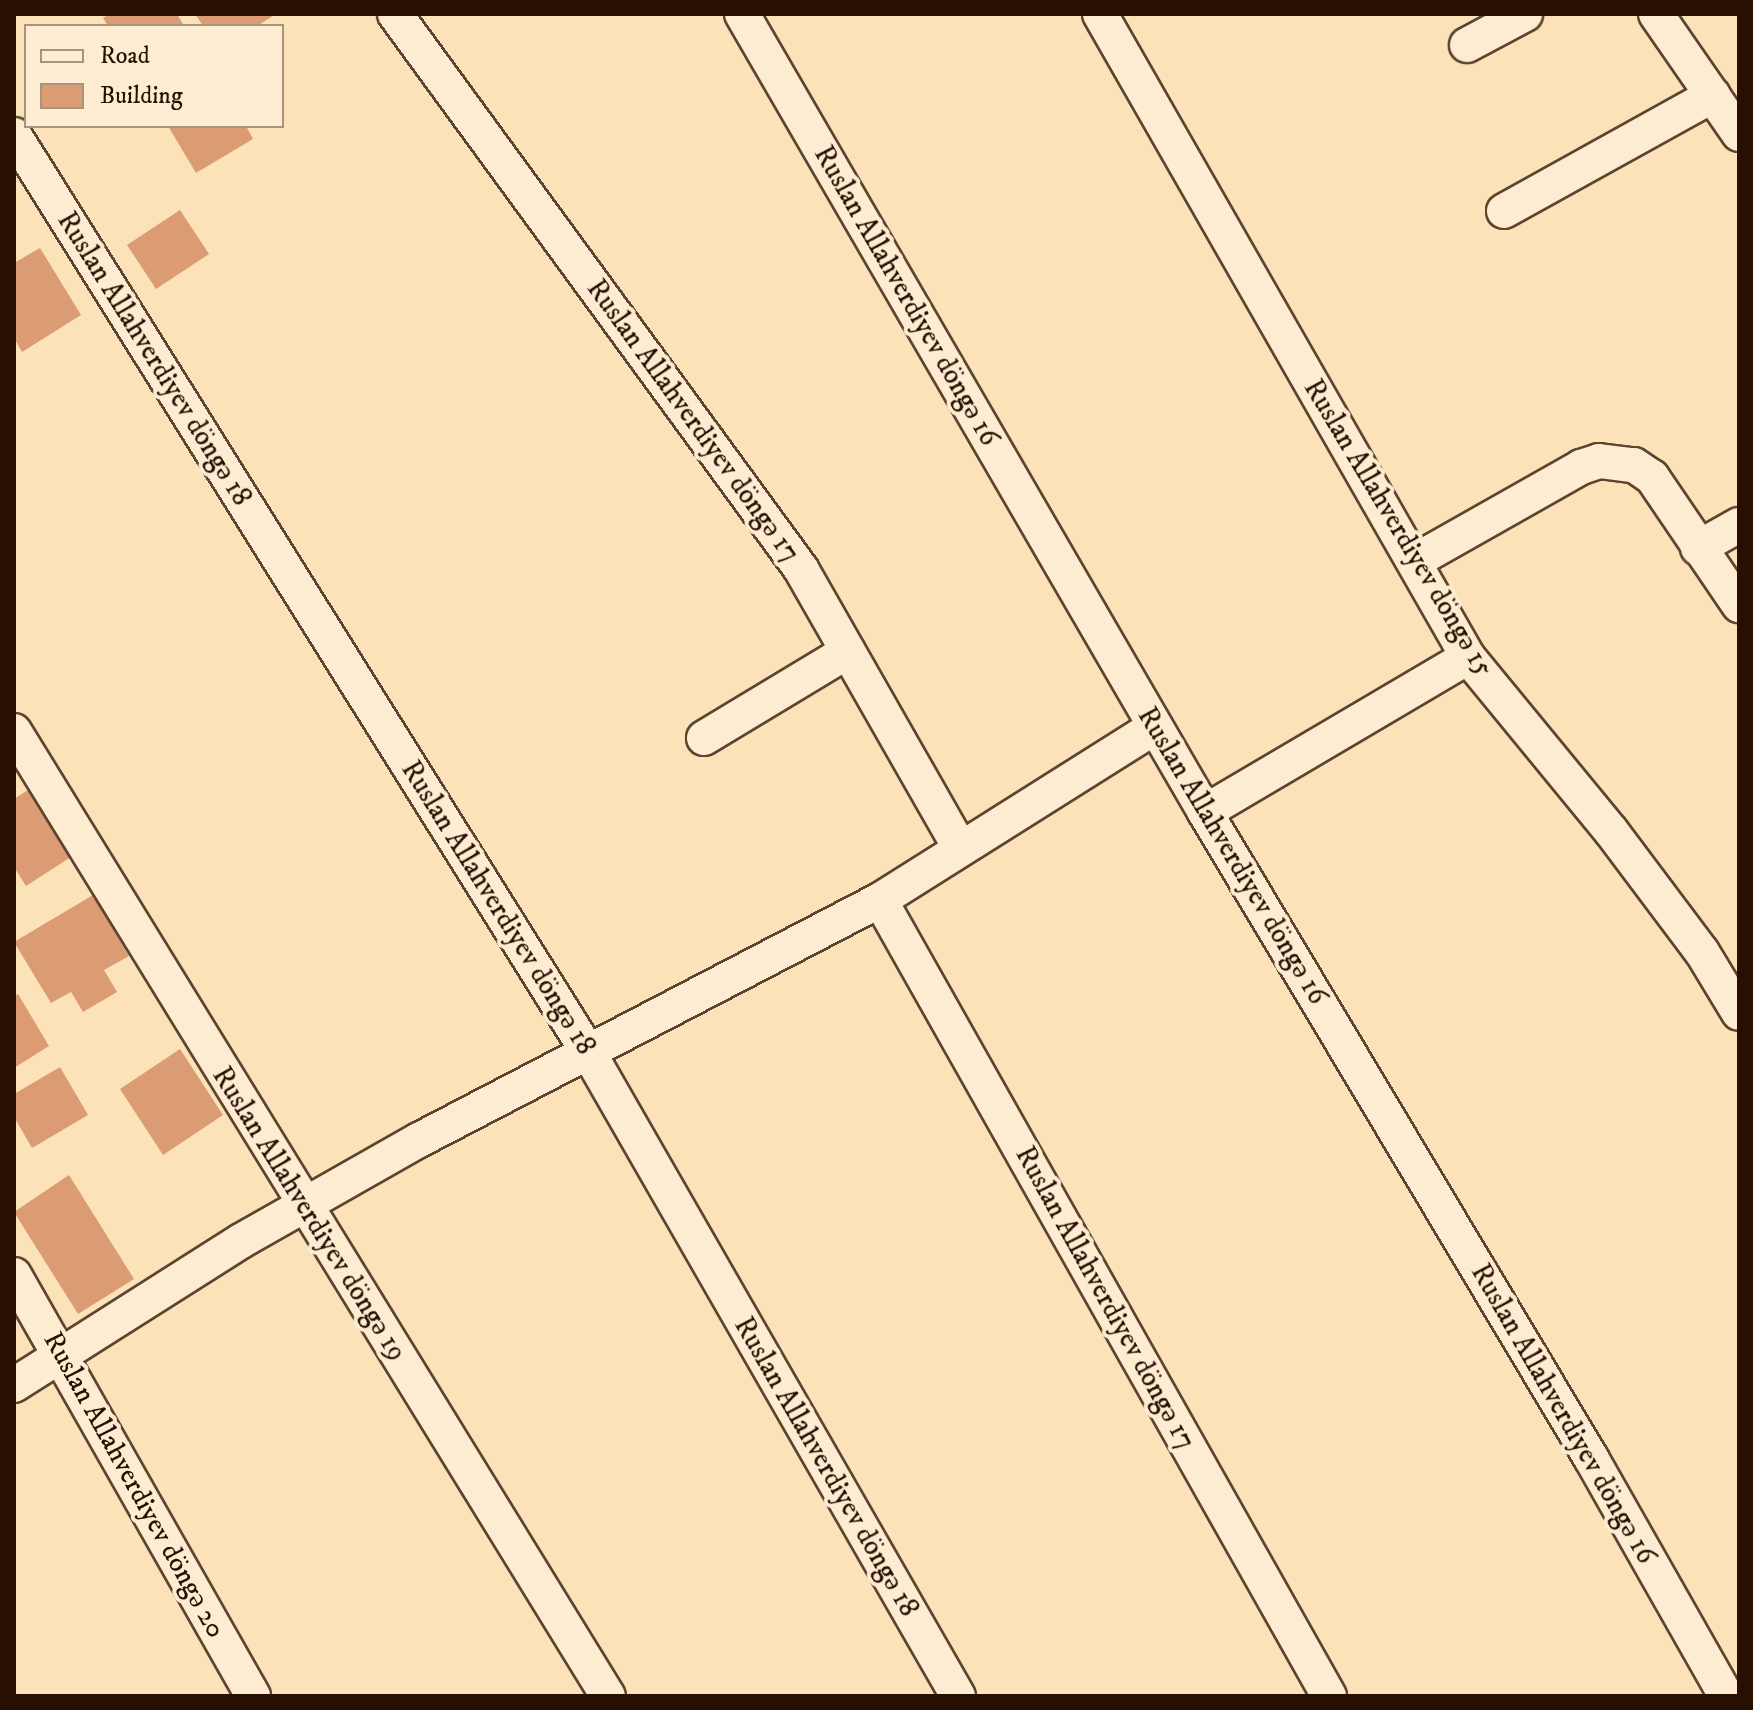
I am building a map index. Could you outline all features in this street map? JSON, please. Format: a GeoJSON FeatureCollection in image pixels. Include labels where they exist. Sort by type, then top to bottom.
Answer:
{"type":"FeatureCollection","features":[{"type":"Feature","properties":{"kind":"street","name":"Ruslan Allahverdiyev döngə 17"},"geometry":{"type":"LineString","coordinates":[[395,14],[733,470],[801,569],[960,848]]}},
{"type":"Feature","properties":{"kind":"street","name":"Ruslan Allahverdiyev döngə 16"},"geometry":{"type":"LineString","coordinates":[[742,14],[1155,727],[1591,1458],[1726,1696]]}},
{"type":"Feature","properties":{"kind":"street","name":"Ruslan Allahverdiyev döngə 15"},"geometry":{"type":"LineString","coordinates":[[1100,14],[1468,657],[1611,831],[1702,952],[1739,1013]]}},
{"type":"Feature","properties":{"kind":"street"},"geometry":{"type":"LineString","coordinates":[[1467,45],[1525,14]]}},
{"type":"Feature","properties":{"kind":"street"},"geometry":{"type":"LineString","coordinates":[[1656,14],[1739,134]]}},
{"type":"Feature","properties":{"kind":"street"},"geometry":{"type":"LineString","coordinates":[[1504,211],[1713,95]]}},
{"type":"Feature","properties":{"kind":"street","name":"Ruslan Allahverdiyev döngə 18"},"geometry":{"type":"LineString","coordinates":[[14,135],[590,1055],[958,1696]]}},
{"type":"Feature","properties":{"kind":"street"},"geometry":{"type":"LineString","coordinates":[[1415,561],[1599,461],[1634,465],[1652,477],[1739,605]]}},
{"type":"Feature","properties":{"kind":"street"},"geometry":{"type":"LineString","coordinates":[[1698,548],[1739,525]]}},
{"type":"Feature","properties":{"kind":"street"},"geometry":{"type":"LineString","coordinates":[[704,738],[848,651]]}},
{"type":"Feature","properties":{"kind":"street"},"geometry":{"type":"LineString","coordinates":[[1205,812],[1468,657]]}},
{"type":"Feature","properties":{"kind":"street"},"geometry":{"type":"LineString","coordinates":[[14,1385],[303,1205],[880,900],[1155,727]]}},
{"type":"Feature","properties":{"kind":"street","name":"Ruslan Allahverdiyev döngə 19"},"geometry":{"type":"LineString","coordinates":[[14,731],[608,1696]]}},
{"type":"Feature","properties":{"kind":"street","name":"Ruslan Allahverdiyev döngə 17"},"geometry":{"type":"LineString","coordinates":[[880,900],[1329,1696]]}},
{"type":"Feature","properties":{"kind":"street","name":"Ruslan Allahverdiyev döngə 20"},"geometry":{"type":"LineString","coordinates":[[14,1275],[63,1355],[253,1696]]}},
{"type":"Feature","properties":{"kind":"building"},"geometry":{"type":"Polygon","coordinates":[[[110,14],[177,14],[183,24],[107,24],[103,18],[110,14]]]}},
{"type":"Feature","properties":{"kind":"building"},"geometry":{"type":"Polygon","coordinates":[[[195,14],[276,14],[260,24],[202,24],[195,14]]]}},
{"type":"Feature","properties":{"kind":"building"},"geometry":{"type":"Polygon","coordinates":[[[169,128],[247,128],[253,139],[196,173],[169,128]]]}},
{"type":"Feature","properties":{"kind":"building"},"geometry":{"type":"Polygon","coordinates":[[[180,210],[209,254],[156,289],[127,245],[180,210]]]}},
{"type":"Feature","properties":{"kind":"building"},"geometry":{"type":"Polygon","coordinates":[[[40,248],[81,315],[22,352],[14,338],[14,263],[40,248]]]}},
{"type":"Feature","properties":{"kind":"building"},"geometry":{"type":"Polygon","coordinates":[[[31,788],[74,855],[26,886],[14,867],[14,799],[31,788]]]}},
{"type":"Feature","properties":{"kind":"building"},"geometry":{"type":"Polygon","coordinates":[[[93,895],[129,956],[104,970],[117,992],[83,1012],[71,992],[51,1003],[14,942],[93,895]]]}},
{"type":"Feature","properties":{"kind":"building"},"geometry":{"type":"Polygon","coordinates":[[[18,994],[49,1046],[14,1068],[14,996],[18,994]]]}},
{"type":"Feature","properties":{"kind":"building"},"geometry":{"type":"Polygon","coordinates":[[[180,1049],[223,1115],[163,1155],[120,1089],[180,1049]]]}},
{"type":"Feature","properties":{"kind":"building"},"geometry":{"type":"Polygon","coordinates":[[[60,1067],[88,1115],[32,1148],[14,1117],[14,1094],[60,1067]]]}},
{"type":"Feature","properties":{"kind":"building"},"geometry":{"type":"Polygon","coordinates":[[[69,1175],[134,1279],[78,1314],[14,1212],[69,1175]]]}}]}
